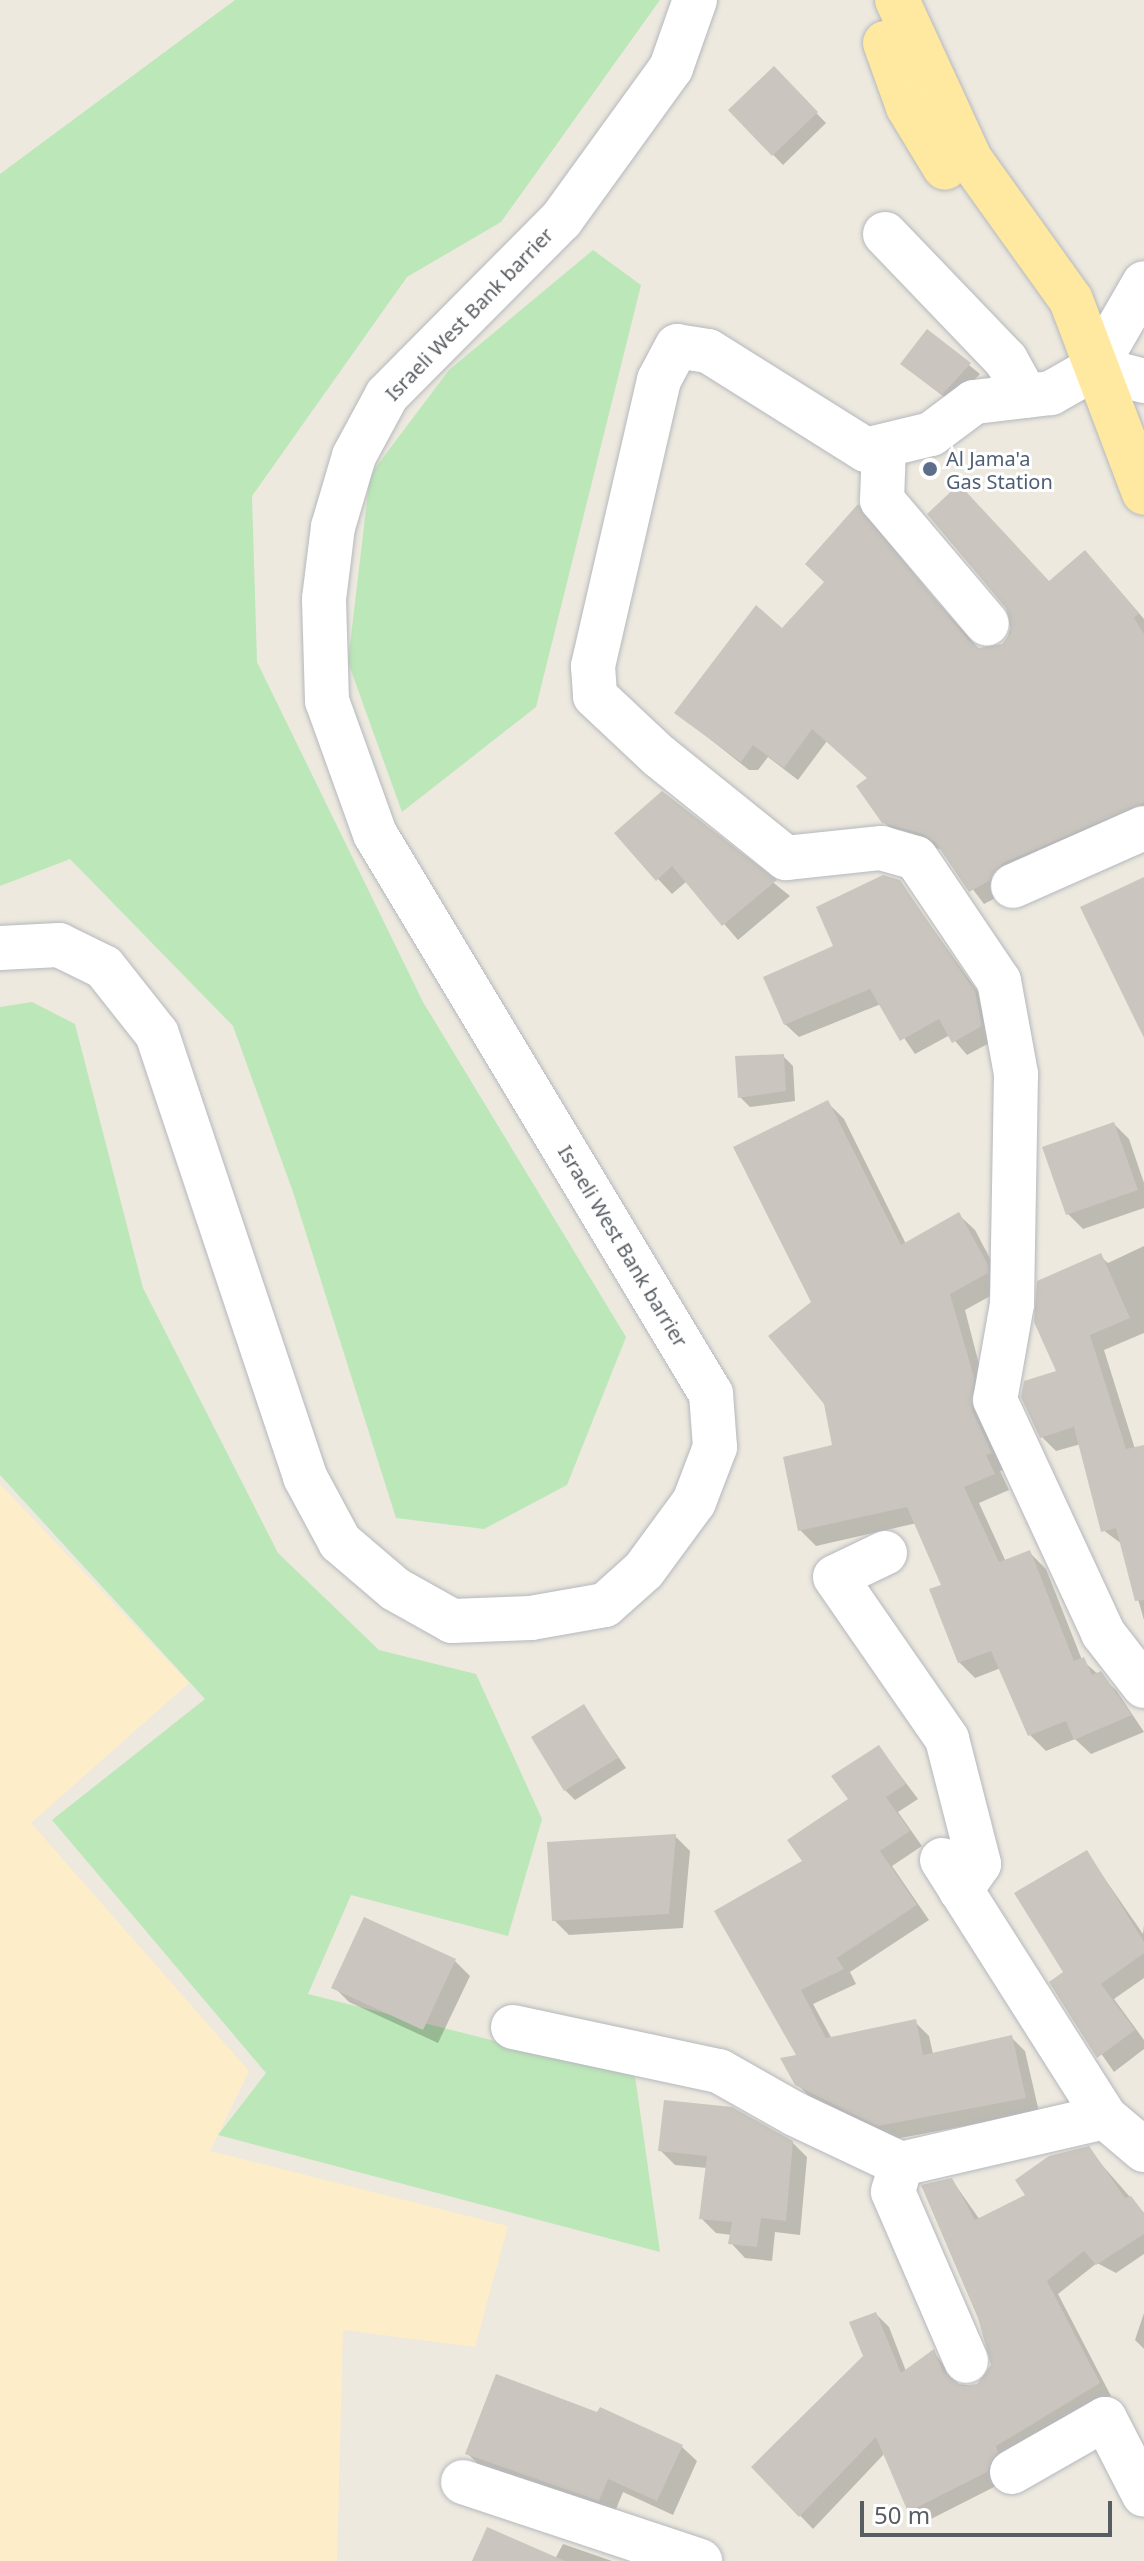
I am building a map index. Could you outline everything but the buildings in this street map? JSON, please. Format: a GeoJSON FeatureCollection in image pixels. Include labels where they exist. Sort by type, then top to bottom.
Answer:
{"type":"FeatureCollection","features":[{"type":"Feature","properties":{"kind":"main road"},"geometry":{"type":"LineString","coordinates":[[870,0],[908,107],[950,177],[1095,368]]}},
{"type":"Feature","properties":{"kind":"main road"},"geometry":{"type":"LineString","coordinates":[[897,0],[970,159],[1071,300],[1144,493]]}},
{"type":"Feature","properties":{"kind":"street","name":"Israeli West Bank barrier"},"geometry":{"type":"LineString","coordinates":[[0,948],[59,945],[104,967],[157,1034],[305,1477],[340,1542],[395,1589],[452,1621],[531,1618],[605,1605],[644,1570],[694,1502],[715,1447],[711,1394],[375,834],[327,701],[324,599],[333,527],[354,456],[387,395],[561,220],[671,68],[695,0]]}},
{"type":"Feature","properties":{"kind":"street"},"geometry":{"type":"LineString","coordinates":[[885,234],[1006,360],[1026,396]]}},
{"type":"Feature","properties":{"kind":"street"},"geometry":{"type":"LineString","coordinates":[[1144,283],[1095,368],[1051,393],[974,402],[931,434],[866,450],[708,351],[677,346],[659,380],[593,666],[595,696],[659,756],[786,858],[881,848],[916,858],[999,981],[1016,1074],[1012,1304],[995,1400],[1103,1633],[1144,1686]]}},
{"type":"Feature","properties":{"kind":"street"},"geometry":{"type":"LineString","coordinates":[[1095,368],[1144,381]]}},
{"type":"Feature","properties":{"kind":"street"},"geometry":{"type":"LineString","coordinates":[[884,446],[882,500],[987,624]]}},
{"type":"Feature","properties":{"kind":"street"},"geometry":{"type":"LineString","coordinates":[[1013,886],[1144,828]]}},
{"type":"Feature","properties":{"kind":"street"},"geometry":{"type":"LineString","coordinates":[[885,1553],[835,1577],[947,1739],[979,1864],[952,1875],[1105,2117],[1144,2150]]}},
{"type":"Feature","properties":{"kind":"street"},"geometry":{"type":"LineString","coordinates":[[513,2027],[719,2071],[795,2114],[901,2164],[1105,2117]]}},
{"type":"Feature","properties":{"kind":"street"},"geometry":{"type":"LineString","coordinates":[[901,2164],[893,2192],[966,2361]]}},
{"type":"Feature","properties":{"kind":"street"},"geometry":{"type":"LineString","coordinates":[[1012,2472],[1105,2419],[1144,2495]]}},
{"type":"Feature","properties":{"kind":"street"},"geometry":{"type":"LineString","coordinates":[[463,2482],[700,2561]]}},
{"type":"Feature","properties":{"kind":"green space"},"geometry":{"type":"Polygon","coordinates":[[[235,0],[660,0],[501,222],[407,277],[252,496],[257,662],[423,1002],[626,1337],[567,1485],[484,1529],[396,1518],[293,1192],[233,1026],[70,859],[0,886],[0,174],[235,0]]]}},
{"type":"Feature","properties":{"kind":"green space"},"geometry":{"type":"Polygon","coordinates":[[[593,250],[641,285],[536,707],[402,812],[348,662],[370,475],[449,370],[593,250]]]}},
{"type":"Feature","properties":{"kind":"green space"},"geometry":{"type":"Polygon","coordinates":[[[32,1002],[75,1024],[143,1288],[278,1553],[379,1650],[476,1674],[542,1819],[508,1936],[351,1895],[308,1994],[635,2076],[660,2252],[218,2135],[266,2073],[52,1820],[205,1699],[0,1475],[0,1007],[32,1002]]]}},
{"type":"Feature","properties":{"kind":"sand"},"geometry":{"type":"Polygon","coordinates":[[[0,1484],[189,1683],[31,1823],[249,2071],[210,2151],[508,2226],[475,2347],[343,2330],[337,2561],[0,2561],[0,1484]]]}},
{"type":"Feature","properties":{"kind":"place","name":"Al Jama'a Gas Station"},"geometry":{"type":"Point","coordinates":[930,469]}}]}
